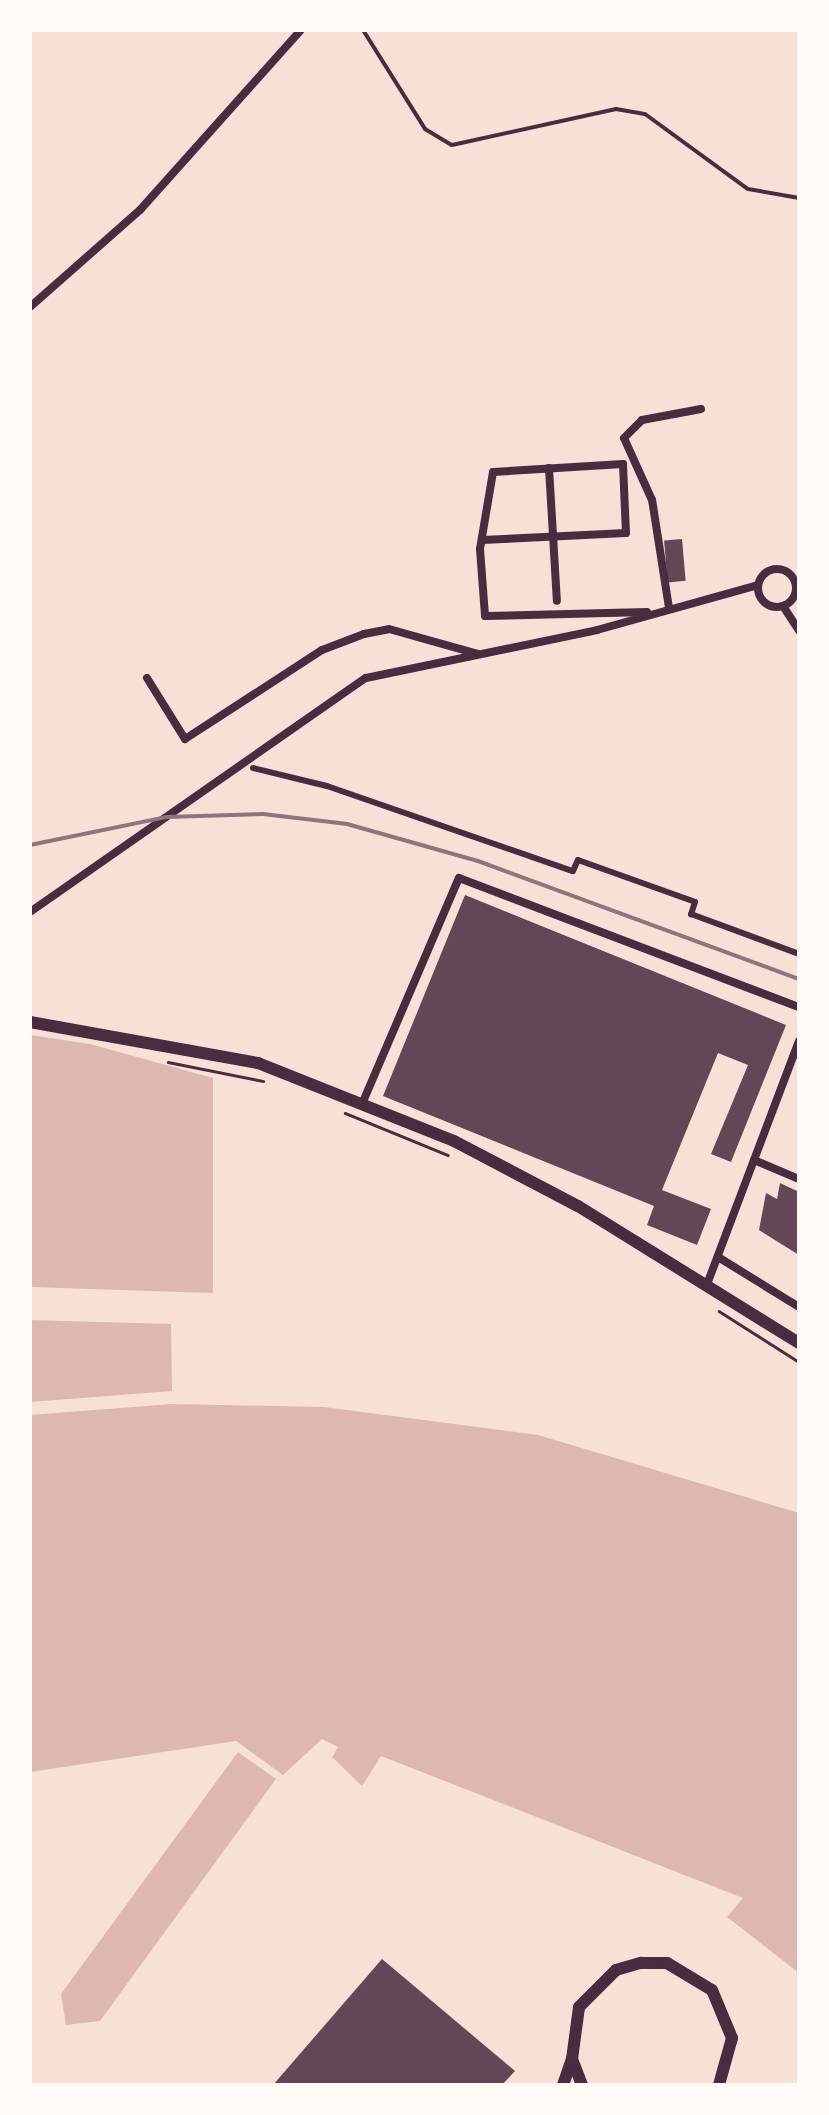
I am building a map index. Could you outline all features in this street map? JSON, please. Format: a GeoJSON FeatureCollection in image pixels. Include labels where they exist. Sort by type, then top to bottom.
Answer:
{"type":"FeatureCollection","features":[{"type":"Feature","properties":{"kind":"main road"},"geometry":{"type":"LineString","coordinates":[[30,1022],[238,1058],[362,1104],[500,1162],[799,1343]]}},
{"type":"Feature","properties":{"kind":"main road"},"geometry":{"type":"LineString","coordinates":[[562,2085],[572,2058],[575,2020],[594,1986],[616,1970],[668,1964],[692,1973],[726,2012],[732,2038],[719,2085]]}},
{"type":"Feature","properties":{"kind":"main road"},"geometry":{"type":"LineString","coordinates":[[572,2058],[582,2085]]}},
{"type":"Feature","properties":{"kind":"street"},"geometry":{"type":"LineString","coordinates":[[30,307],[140,210],[301,30]]}},
{"type":"Feature","properties":{"kind":"street"},"geometry":{"type":"LineString","coordinates":[[669,608],[652,500],[624,438],[642,420],[701,408]]}},
{"type":"Feature","properties":{"kind":"street"},"geometry":{"type":"LineString","coordinates":[[482,540],[626,532],[623,464],[493,472],[482,540],[485,616],[652,613]]}},
{"type":"Feature","properties":{"kind":"street"},"geometry":{"type":"LineString","coordinates":[[549,468],[557,601]]}},
{"type":"Feature","properties":{"kind":"street"},"geometry":{"type":"LineString","coordinates":[[30,912],[340,690],[394,670],[478,654],[758,586],[768,570],[795,573],[795,592],[783,606]]}},
{"type":"Feature","properties":{"kind":"street"},"geometry":{"type":"LineString","coordinates":[[758,586],[764,603],[783,606],[799,631]]}},
{"type":"Feature","properties":{"kind":"street"},"geometry":{"type":"LineString","coordinates":[[147,678],[185,739],[322,650],[364,634],[389,629],[478,654]]}},
{"type":"Feature","properties":{"kind":"street"},"geometry":{"type":"LineString","coordinates":[[252,768],[327,786],[573,871],[578,860],[695,902],[691,914],[799,954]]}},
{"type":"Feature","properties":{"kind":"street"},"geometry":{"type":"LineString","coordinates":[[362,1104],[459,878],[799,1007]]}},
{"type":"Feature","properties":{"kind":"street"},"geometry":{"type":"LineString","coordinates":[[706,1287],[799,1041]]}},
{"type":"Feature","properties":{"kind":"street"},"geometry":{"type":"LineString","coordinates":[[754,1160],[799,1179]]}},
{"type":"Feature","properties":{"kind":"street"},"geometry":{"type":"LineString","coordinates":[[718,1258],[799,1306]]}},
{"type":"Feature","properties":{"kind":"lane"},"geometry":{"type":"LineString","coordinates":[[363,30],[425,128],[452,145],[630,112],[645,114],[748,189],[799,198]]}},
{"type":"Feature","properties":{"kind":"path"},"geometry":{"type":"LineString","coordinates":[[162,1060],[280,1088]]}},
{"type":"Feature","properties":{"kind":"path"},"geometry":{"type":"LineString","coordinates":[[332,1108],[464,1161]]}},
{"type":"Feature","properties":{"kind":"path"},"geometry":{"type":"LineString","coordinates":[[712,1306],[799,1362]]}},
{"type":"Feature","properties":{"kind":"shaded area"},"geometry":{"type":"Polygon","coordinates":[[[30,1035],[90,1044],[213,1078],[213,1293],[30,1287],[30,1035]]]}},
{"type":"Feature","properties":{"kind":"shaded area"},"geometry":{"type":"Polygon","coordinates":[[[30,1320],[171,1324],[172,1391],[30,1402],[30,1320]]]}},
{"type":"Feature","properties":{"kind":"shaded area"},"geometry":{"type":"Polygon","coordinates":[[[172,1404],[324,1407],[538,1435],[799,1513],[799,1973],[727,1917],[743,1898],[381,1756],[362,1786],[332,1757],[338,1747],[322,1739],[283,1775],[236,1741],[30,1772],[30,1415],[172,1404]]]}},
{"type":"Feature","properties":{"kind":"shaded area"},"geometry":{"type":"Polygon","coordinates":[[[238,1752],[276,1779],[100,2021],[66,2025],[61,1994],[238,1752]]]}},
{"type":"Feature","properties":{"kind":"building"},"geometry":{"type":"Polygon","coordinates":[[[682,539],[686,581],[668,582],[664,541],[682,539]]]}},
{"type":"Feature","properties":{"kind":"building"},"geometry":{"type":"Polygon","coordinates":[[[465,895],[786,1025],[731,1162],[711,1154],[748,1065],[718,1053],[662,1190],[711,1209],[697,1245],[647,1225],[654,1206],[383,1096],[465,895]]]}},
{"type":"Feature","properties":{"kind":"building"},"geometry":{"type":"Polygon","coordinates":[[[780,1183],[799,1192],[799,1255],[759,1230],[766,1193],[777,1199],[780,1183]]]}},
{"type":"Feature","properties":{"kind":"building"},"geometry":{"type":"Polygon","coordinates":[[[382,1959],[515,2071],[502,2085],[273,2085],[382,1959]]]}},
{"type":"Feature","properties":{"kind":"railway"},"geometry":{"type":"LineString","coordinates":[[30,845],[167,817],[263,814],[347,824],[478,861],[799,979]]}}]}
